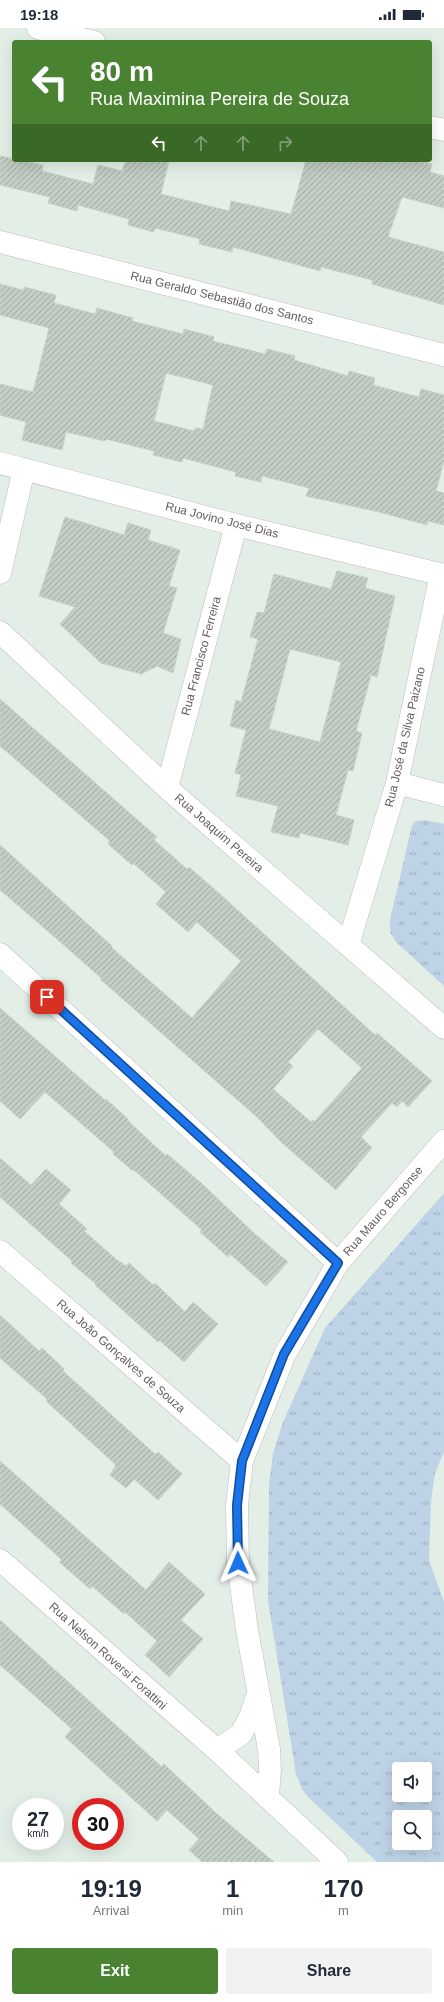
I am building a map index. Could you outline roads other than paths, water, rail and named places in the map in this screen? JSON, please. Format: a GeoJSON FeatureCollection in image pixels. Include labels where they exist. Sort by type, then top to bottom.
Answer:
{"type":"FeatureCollection","features":[{"type":"Feature","properties":{"kind":"street"},"geometry":{"type":"LineString","coordinates":[[38,28],[86,40]]}},
{"type":"Feature","properties":{"kind":"street"},"geometry":{"type":"LineString","coordinates":[[432,127],[444,130]]}},
{"type":"Feature","properties":{"kind":"street","name":"Rua Geraldo Sebastião dos Santos"},"geometry":{"type":"LineString","coordinates":[[0,242],[444,355]]}},
{"type":"Feature","properties":{"kind":"street","name":"Rua Jovino José Dias"},"geometry":{"type":"LineString","coordinates":[[0,463],[236,525],[443,574]]}},
{"type":"Feature","properties":{"kind":"street"},"geometry":{"type":"LineString","coordinates":[[0,573],[24,469]]}},
{"type":"Feature","properties":{"kind":"street","name":"Rua Francisco Ferreira"},"geometry":{"type":"LineString","coordinates":[[167,788],[236,525]]}},
{"type":"Feature","properties":{"kind":"street","name":"Rua José da Silva Paizano"},"geometry":{"type":"LineString","coordinates":[[348,945],[397,783],[443,574]]}},
{"type":"Feature","properties":{"kind":"street","name":"Rua Joaquim Pereira"},"geometry":{"type":"LineString","coordinates":[[0,632],[167,788],[444,1028]]}},
{"type":"Feature","properties":{"kind":"street"},"geometry":{"type":"LineString","coordinates":[[397,783],[444,795]]}},
{"type":"Feature","properties":{"kind":"street"},"geometry":{"type":"LineString","coordinates":[[0,954],[338,1263]]}},
{"type":"Feature","properties":{"kind":"street","name":"Rua Mauro Bergonse"},"geometry":{"type":"LineString","coordinates":[[268,1796],[270,1770],[269,1748],[247,1630],[238,1563],[237,1505],[242,1461],[284,1354],[338,1263],[444,1141]]}},
{"type":"Feature","properties":{"kind":"street","name":"Rua João Gonçalves de Souza"},"geometry":{"type":"LineString","coordinates":[[0,1251],[242,1461]]}},
{"type":"Feature","properties":{"kind":"street","name":"Rua Nelson Roversi Forattini"},"geometry":{"type":"LineString","coordinates":[[0,1560],[217,1750],[338,1862]]}},
{"type":"Feature","properties":{"kind":"street","name":"Rua Mauro Bergonse"},"geometry":{"type":"LineString","coordinates":[[217,1750],[241,1734],[250,1717],[258,1694]]}}]}
